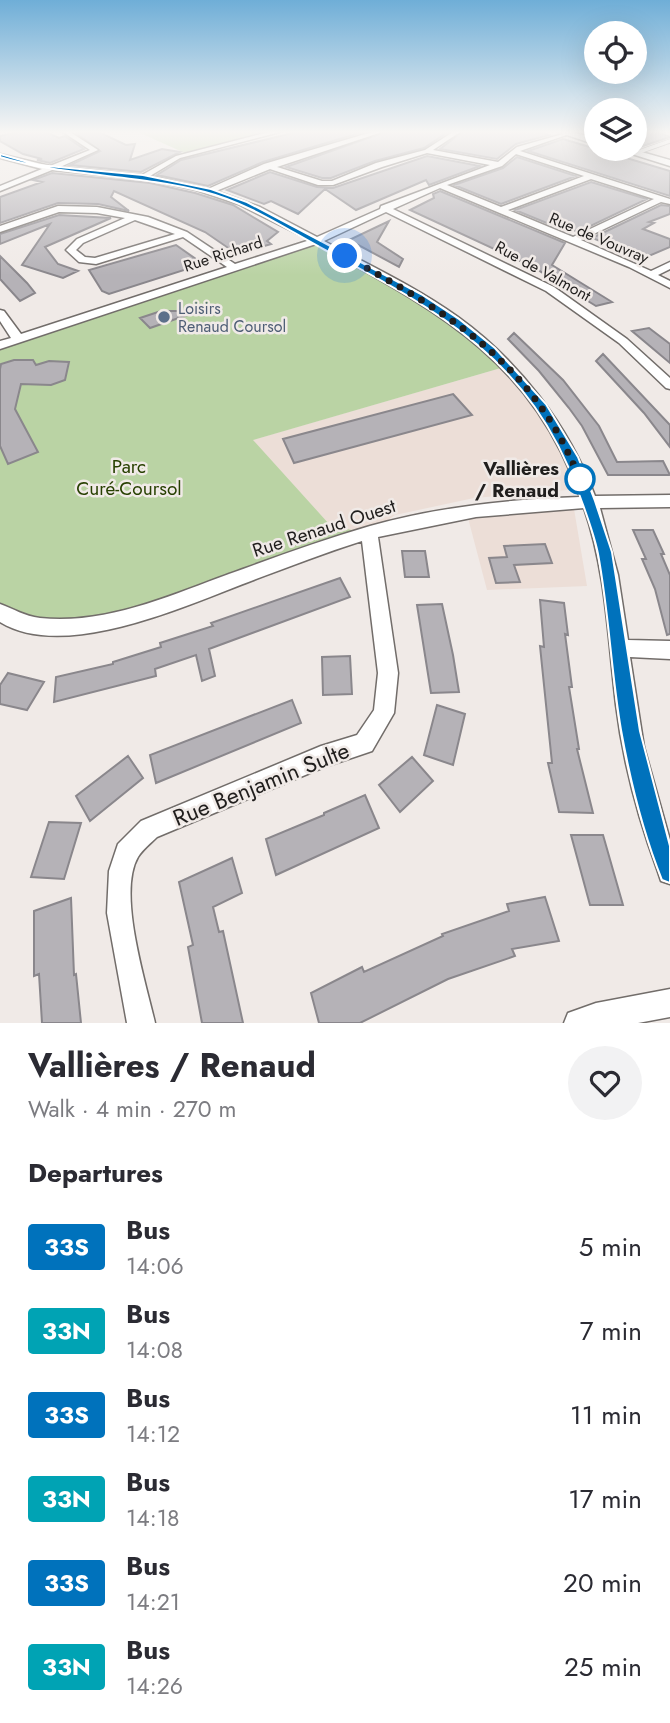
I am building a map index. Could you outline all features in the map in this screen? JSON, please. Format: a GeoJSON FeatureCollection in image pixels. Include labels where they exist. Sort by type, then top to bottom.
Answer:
{"type":"FeatureCollection","features":[{"type":"Feature","properties":{"kind":"street"},"geometry":{"type":"LineString","coordinates":[[0,189],[24,180]]}},
{"type":"Feature","properties":{"kind":"street"},"geometry":{"type":"LineString","coordinates":[[156,180],[209,191],[268,214],[418,296],[456,321],[492,350],[540,404],[571,457],[605,552],[630,731],[660,846],[670,872]]}},
{"type":"Feature","properties":{"kind":"street"},"geometry":{"type":"LineString","coordinates":[[209,191],[235,180]]}},
{"type":"Feature","properties":{"kind":"street"},"geometry":{"type":"LineString","coordinates":[[311,180],[333,183],[341,180]]}},
{"type":"Feature","properties":{"kind":"street","name":"Rue Richard"},"geometry":{"type":"LineString","coordinates":[[0,345],[316,240],[384,208],[455,180]]}},
{"type":"Feature","properties":{"kind":"street"},"geometry":{"type":"LineString","coordinates":[[499,211],[581,180]]}},
{"type":"Feature","properties":{"kind":"street"},"geometry":{"type":"LineString","coordinates":[[603,180],[666,200]]}},
{"type":"Feature","properties":{"kind":"street","name":"Rue de Vouvray"},"geometry":{"type":"LineString","coordinates":[[440,185],[670,285]]}},
{"type":"Feature","properties":{"kind":"street"},"geometry":{"type":"LineString","coordinates":[[572,241],[666,200]]}},
{"type":"Feature","properties":{"kind":"street"},"geometry":{"type":"LineString","coordinates":[[0,229],[65,207],[135,217],[184,234],[233,267]]}},
{"type":"Feature","properties":{"kind":"street","name":"Rue de Valmont"},"geometry":{"type":"LineString","coordinates":[[384,208],[550,289],[623,341],[670,385]]}},
{"type":"Feature","properties":{"kind":"street"},"geometry":{"type":"LineString","coordinates":[[135,217],[80,241],[71,250],[82,260],[96,261],[184,234]]}},
{"type":"Feature","properties":{"kind":"street"},"geometry":{"type":"LineString","coordinates":[[650,275],[670,265]]}},
{"type":"Feature","properties":{"kind":"street"},"geometry":{"type":"LineString","coordinates":[[0,313],[18,339]]}},
{"type":"Feature","properties":{"kind":"street","name":"Rue Renaud Ouest"},"geometry":{"type":"LineString","coordinates":[[0,612],[8,619],[36,626],[63,627],[111,621],[409,522],[502,506],[588,501],[670,501]]}},
{"type":"Feature","properties":{"kind":"street","name":"Rue Benjamin Sulte"},"geometry":{"type":"LineString","coordinates":[[141,1023],[118,909],[117,883],[128,851],[149,829],[364,743],[384,713],[388,673],[369,534]]}},
{"type":"Feature","properties":{"kind":"street"},"geometry":{"type":"LineString","coordinates":[[619,648],[670,650]]}},
{"type":"Feature","properties":{"kind":"street"},"geometry":{"type":"LineString","coordinates":[[578,1023],[670,1003]]}},
{"type":"Feature","properties":{"kind":"shaded area"},"geometry":{"type":"Polygon","coordinates":[[[501,368],[532,406],[558,445],[579,489],[474,498],[395,515],[369,534],[330,525],[252,440],[501,368]]]}},
{"type":"Feature","properties":{"kind":"shaded area"},"geometry":{"type":"Polygon","coordinates":[[[574,509],[587,586],[487,590],[468,518],[574,509]]]}},
{"type":"Feature","properties":{"kind":"green space","name":"Parc Curé-Coursol"},"geometry":{"type":"Polygon","coordinates":[[[316,241],[456,321],[501,368],[253,440],[330,525],[369,534],[111,621],[64,627],[0,612],[0,345],[316,241]]]}},
{"type":"Feature","properties":{"kind":"building"},"geometry":{"type":"Polygon","coordinates":[[[33,180],[118,180],[150,183],[233,205],[278,232],[267,241],[271,244],[237,254],[205,232],[114,191],[111,197],[129,211],[98,204],[58,203],[0,223],[0,197],[42,182],[33,180]]]}},
{"type":"Feature","properties":{"kind":"building"},"geometry":{"type":"Polygon","coordinates":[[[179,180],[222,180],[208,186],[179,180]]]}},
{"type":"Feature","properties":{"kind":"building"},"geometry":{"type":"Polygon","coordinates":[[[252,180],[294,180],[317,187],[333,188],[357,180],[443,180],[429,185],[426,180],[356,210],[325,189],[298,214],[271,201],[264,204],[227,190],[252,180]]]}},
{"type":"Feature","properties":{"kind":"building"},"geometry":{"type":"Polygon","coordinates":[[[469,180],[566,180],[501,204],[454,185],[469,180]]]}},
{"type":"Feature","properties":{"kind":"building"},"geometry":{"type":"Polygon","coordinates":[[[619,180],[670,180],[670,196],[619,180]]]}},
{"type":"Feature","properties":{"kind":"building"},"geometry":{"type":"Polygon","coordinates":[[[591,182],[647,199],[578,232],[515,210],[591,182]]]}},
{"type":"Feature","properties":{"kind":"building"},"geometry":{"type":"Polygon","coordinates":[[[440,191],[565,243],[552,265],[612,302],[596,306],[533,267],[410,210],[434,198],[433,194],[440,191]]]}},
{"type":"Feature","properties":{"kind":"building"},"geometry":{"type":"Polygon","coordinates":[[[661,205],[670,206],[670,214],[649,222],[654,223],[643,229],[670,239],[670,247],[644,258],[592,238],[661,205]]]}},
{"type":"Feature","properties":{"kind":"building"},"geometry":{"type":"Polygon","coordinates":[[[59,215],[111,218],[45,247],[58,264],[78,271],[63,278],[22,265],[50,224],[0,244],[0,234],[59,215]]]}},
{"type":"Feature","properties":{"kind":"building"},"geometry":{"type":"Polygon","coordinates":[[[389,221],[377,242],[403,259],[399,267],[349,240],[389,221]]]}},
{"type":"Feature","properties":{"kind":"building"},"geometry":{"type":"Polygon","coordinates":[[[176,245],[203,264],[109,294],[102,291],[89,270],[176,245]]]}},
{"type":"Feature","properties":{"kind":"building"},"geometry":{"type":"Polygon","coordinates":[[[0,256],[35,293],[20,301],[0,279],[0,256]]]}},
{"type":"Feature","properties":{"kind":"building"},"geometry":{"type":"Polygon","coordinates":[[[161,311],[193,313],[150,328],[140,318],[161,311]]]}},
{"type":"Feature","properties":{"kind":"building"},"geometry":{"type":"Polygon","coordinates":[[[649,328],[670,344],[670,363],[632,331],[649,328]]]}},
{"type":"Feature","properties":{"kind":"building"},"geometry":{"type":"Polygon","coordinates":[[[514,333],[563,380],[599,426],[617,462],[663,461],[670,475],[608,475],[582,426],[569,408],[508,339],[514,333]]]}},
{"type":"Feature","properties":{"kind":"building"},"geometry":{"type":"Polygon","coordinates":[[[603,354],[670,425],[670,447],[644,413],[596,361],[603,354]]]}},
{"type":"Feature","properties":{"kind":"building"},"geometry":{"type":"Polygon","coordinates":[[[14,360],[33,360],[36,365],[49,361],[69,362],[65,380],[51,385],[21,384],[15,409],[38,452],[8,464],[0,446],[0,369],[1,364],[14,360]]]}},
{"type":"Feature","properties":{"kind":"building"},"geometry":{"type":"Polygon","coordinates":[[[453,394],[472,415],[294,463],[283,439],[453,394]]]}},
{"type":"Feature","properties":{"kind":"building"},"geometry":{"type":"Polygon","coordinates":[[[633,530],[653,530],[664,554],[661,554],[670,575],[670,634],[667,635],[655,589],[642,559],[646,559],[633,530]]]}},
{"type":"Feature","properties":{"kind":"building"},"geometry":{"type":"Polygon","coordinates":[[[545,544],[552,563],[514,565],[520,582],[496,583],[489,558],[507,557],[504,546],[545,544]]]}},
{"type":"Feature","properties":{"kind":"building"},"geometry":{"type":"Polygon","coordinates":[[[402,551],[425,551],[429,577],[405,577],[402,551]]]}},
{"type":"Feature","properties":{"kind":"building"},"geometry":{"type":"Polygon","coordinates":[[[340,578],[350,597],[209,649],[215,676],[202,681],[196,655],[155,669],[156,676],[54,702],[56,677],[113,664],[161,647],[160,643],[213,626],[211,623],[340,578]]]}},
{"type":"Feature","properties":{"kind":"building"},"geometry":{"type":"Polygon","coordinates":[[[540,600],[564,603],[572,687],[569,687],[577,749],[593,813],[559,812],[548,763],[552,763],[540,646],[544,647],[540,600]]]}},
{"type":"Feature","properties":{"kind":"building"},"geometry":{"type":"Polygon","coordinates":[[[442,604],[459,692],[431,693],[417,605],[442,604]]]}},
{"type":"Feature","properties":{"kind":"building"},"geometry":{"type":"Polygon","coordinates":[[[350,656],[352,694],[323,695],[322,657],[350,656]]]}},
{"type":"Feature","properties":{"kind":"building"},"geometry":{"type":"Polygon","coordinates":[[[8,673],[44,682],[27,710],[0,704],[0,685],[8,673]]]}},
{"type":"Feature","properties":{"kind":"building"},"geometry":{"type":"Polygon","coordinates":[[[292,700],[301,723],[156,783],[150,755],[292,700]]]}},
{"type":"Feature","properties":{"kind":"building"},"geometry":{"type":"Polygon","coordinates":[[[437,705],[465,714],[453,765],[424,755],[437,705]]]}},
{"type":"Feature","properties":{"kind":"building"},"geometry":{"type":"Polygon","coordinates":[[[128,756],[143,778],[90,821],[76,796],[128,756]]]}},
{"type":"Feature","properties":{"kind":"building"},"geometry":{"type":"Polygon","coordinates":[[[412,757],[433,781],[400,812],[379,785],[412,757]]]}},
{"type":"Feature","properties":{"kind":"building"},"geometry":{"type":"Polygon","coordinates":[[[365,795],[379,828],[276,875],[266,839],[365,795]]]}},
{"type":"Feature","properties":{"kind":"building"},"geometry":{"type":"Polygon","coordinates":[[[49,822],[81,823],[64,879],[31,877],[49,822]]]}},
{"type":"Feature","properties":{"kind":"building"},"geometry":{"type":"Polygon","coordinates":[[[571,835],[603,835],[623,905],[590,905],[571,835]]]}},
{"type":"Feature","properties":{"kind":"building"},"geometry":{"type":"Polygon","coordinates":[[[232,858],[242,893],[213,907],[219,932],[223,931],[243,1023],[202,1023],[188,947],[193,945],[179,882],[232,858]]]}},
{"type":"Feature","properties":{"kind":"building"},"geometry":{"type":"Polygon","coordinates":[[[545,897],[559,941],[512,949],[515,956],[448,979],[360,1023],[319,1023],[311,993],[362,967],[364,972],[443,936],[442,934],[509,911],[507,904],[545,897]]]}},
{"type":"Feature","properties":{"kind":"building"},"geometry":{"type":"Polygon","coordinates":[[[71,898],[74,975],[76,974],[81,1023],[42,1023],[39,974],[34,976],[34,911],[71,898]]]}},
{"type":"Feature","properties":{"kind":"bus line","name":"33S"},"geometry":{"type":"LineString","coordinates":[[156,180],[209,191],[268,214],[418,296],[456,321],[492,350],[540,404],[571,457],[605,552],[630,731],[660,846],[670,872]]}},
{"type":"Feature","properties":{"kind":"place","name":"Loisirs Renaud Coursol"},"geometry":{"type":"Point","coordinates":[164,317]}},
{"type":"Feature","properties":{"kind":"place","name":"Vallières / Renaud"},"geometry":{"type":"Point","coordinates":[580,479]}},
{"type":"Feature","properties":{"kind":"route"},"geometry":{"type":"LineString","coordinates":[[345,256],[418,296],[456,321],[492,350],[540,404],[571,457],[582,486],[580,479]]}}]}
